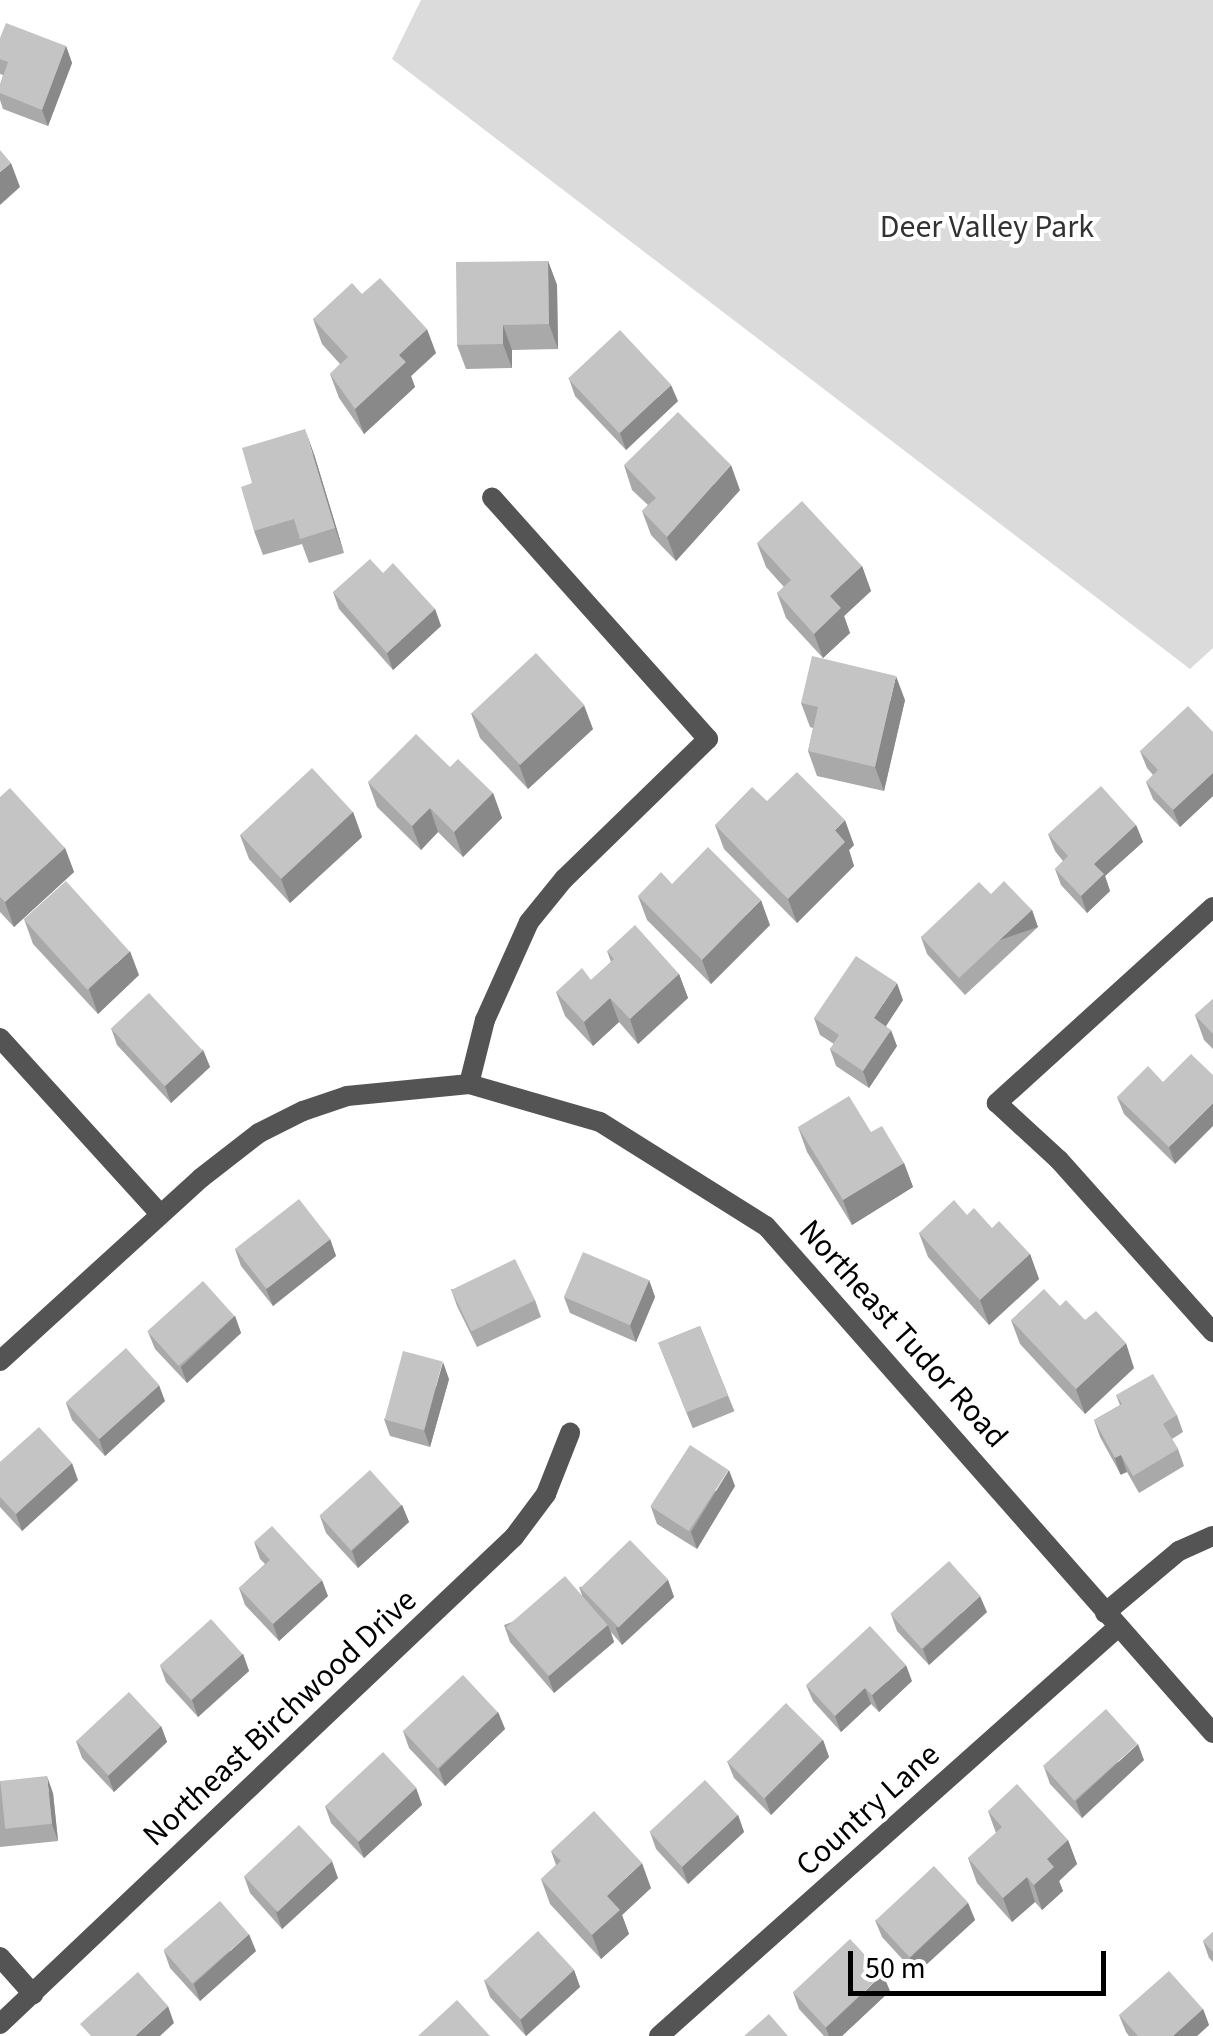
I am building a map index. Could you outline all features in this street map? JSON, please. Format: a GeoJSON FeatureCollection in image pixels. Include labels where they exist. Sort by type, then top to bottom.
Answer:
{"type":"FeatureCollection","features":[{"type":"Feature","properties":{"kind":"street"},"geometry":{"type":"LineString","coordinates":[[0,1361],[160,1214],[259,1133],[303,1111],[364,1094],[469,1084],[485,1020],[528,922],[564,878],[708,739],[492,497]]}},
{"type":"Feature","properties":{"kind":"street"},"geometry":{"type":"LineString","coordinates":[[1213,907],[997,1104],[1059,1160],[1213,1332]]}},
{"type":"Feature","properties":{"kind":"street"},"geometry":{"type":"LineString","coordinates":[[0,1038],[160,1214]]}},
{"type":"Feature","properties":{"kind":"street","name":"Northeast Tudor Road"},"geometry":{"type":"LineString","coordinates":[[469,1084],[600,1122],[766,1226],[1213,1732]]}},
{"type":"Feature","properties":{"kind":"street","name":"Northeast Birchwood Drive"},"geometry":{"type":"LineString","coordinates":[[0,2024],[514,1538],[546,1494],[570,1434]]}},
{"type":"Feature","properties":{"kind":"street","name":"Country Lane"},"geometry":{"type":"LineString","coordinates":[[658,2036],[1111,1620],[1179,1551],[1213,1536]]}},
{"type":"Feature","properties":{"kind":"street"},"geometry":{"type":"LineString","coordinates":[[0,1957],[33,1994]]}},
{"type":"Feature","properties":{"kind":"green space","name":"Deer Valley Park"},"geometry":{"type":"Polygon","coordinates":[[[421,0],[1213,0],[1213,648],[1190,669],[392,59],[421,0]]]}},
{"type":"Feature","properties":{"kind":"building"},"geometry":{"type":"Polygon","coordinates":[[[6,23],[66,46],[42,110],[0,93],[8,62],[0,59],[0,38],[6,23]]]}},
{"type":"Feature","properties":{"kind":"building"},"geometry":{"type":"Polygon","coordinates":[[[0,150],[11,163],[0,172],[0,150]]]}},
{"type":"Feature","properties":{"kind":"building"},"geometry":{"type":"Polygon","coordinates":[[[548,261],[549,324],[503,325],[503,344],[457,345],[456,262],[548,261]]]}},
{"type":"Feature","properties":{"kind":"building"},"geometry":{"type":"Polygon","coordinates":[[[380,278],[427,329],[399,355],[406,362],[355,409],[330,374],[348,357],[313,319],[352,283],[362,294],[380,278]]]}},
{"type":"Feature","properties":{"kind":"building"},"geometry":{"type":"Polygon","coordinates":[[[620,330],[671,385],[619,433],[568,378],[620,330]]]}},
{"type":"Feature","properties":{"kind":"building"},"geometry":{"type":"Polygon","coordinates":[[[678,412],[731,465],[667,537],[642,511],[656,498],[624,465],[678,412]]]}},
{"type":"Feature","properties":{"kind":"building"},"geometry":{"type":"Polygon","coordinates":[[[305,429],[335,528],[300,539],[294,519],[254,531],[241,487],[252,483],[242,448],[305,429]]]}},
{"type":"Feature","properties":{"kind":"building"},"geometry":{"type":"Polygon","coordinates":[[[802,501],[862,566],[830,596],[841,608],[814,634],[777,593],[791,580],[757,543],[802,501]]]}},
{"type":"Feature","properties":{"kind":"building"},"geometry":{"type":"Polygon","coordinates":[[[370,559],[383,573],[393,563],[435,609],[387,653],[333,592],[370,559]]]}},
{"type":"Feature","properties":{"kind":"building"},"geometry":{"type":"Polygon","coordinates":[[[536,653],[584,705],[520,765],[472,713],[536,653]]]}},
{"type":"Feature","properties":{"kind":"building"},"geometry":{"type":"Polygon","coordinates":[[[812,656],[896,676],[875,767],[808,751],[818,707],[801,703],[812,656]]]}},
{"type":"Feature","properties":{"kind":"building"},"geometry":{"type":"Polygon","coordinates":[[[1188,706],[1213,732],[1213,773],[1173,810],[1146,782],[1158,770],[1140,751],[1188,706]]]}},
{"type":"Feature","properties":{"kind":"building"},"geometry":{"type":"Polygon","coordinates":[[[416,734],[450,767],[458,759],[493,793],[454,832],[430,808],[412,826],[368,782],[416,734]]]}},
{"type":"Feature","properties":{"kind":"building"},"geometry":{"type":"Polygon","coordinates":[[[312,768],[353,812],[281,879],[240,835],[312,768]]]}},
{"type":"Feature","properties":{"kind":"building"},"geometry":{"type":"Polygon","coordinates":[[[797,772],[845,820],[835,830],[845,842],[788,899],[715,825],[752,787],[767,801],[797,772]]]}},
{"type":"Feature","properties":{"kind":"building"},"geometry":{"type":"Polygon","coordinates":[[[1101,786],[1136,825],[1094,864],[1104,874],[1081,896],[1055,869],[1068,856],[1048,834],[1101,786]]]}},
{"type":"Feature","properties":{"kind":"building"},"geometry":{"type":"Polygon","coordinates":[[[10,788],[65,848],[5,902],[0,897],[0,797],[10,788]]]}},
{"type":"Feature","properties":{"kind":"building"},"geometry":{"type":"Polygon","coordinates":[[[708,847],[761,900],[702,960],[638,896],[661,872],[672,884],[708,847]]]}},
{"type":"Feature","properties":{"kind":"building"},"geometry":{"type":"Polygon","coordinates":[[[66,881],[130,952],[87,990],[24,919],[66,881]]]}},
{"type":"Feature","properties":{"kind":"building"},"geometry":{"type":"Polygon","coordinates":[[[1004,881],[1032,910],[959,978],[921,937],[979,882],[991,894],[1004,881]]]}},
{"type":"Feature","properties":{"kind":"building"},"geometry":{"type":"Polygon","coordinates":[[[635,925],[679,974],[630,1019],[610,998],[584,1022],[556,992],[582,968],[591,980],[614,959],[607,951],[635,925]]]}},
{"type":"Feature","properties":{"kind":"building"},"geometry":{"type":"Polygon","coordinates":[[[856,956],[897,983],[874,1018],[891,1030],[863,1071],[830,1049],[839,1035],[814,1018],[856,956]]]}},
{"type":"Feature","properties":{"kind":"building"},"geometry":{"type":"Polygon","coordinates":[[[149,993],[203,1051],[165,1086],[111,1028],[149,993]]]}},
{"type":"Feature","properties":{"kind":"building"},"geometry":{"type":"Polygon","coordinates":[[[1213,999],[1213,1034],[1195,1015],[1213,999]]]}},
{"type":"Feature","properties":{"kind":"building"},"geometry":{"type":"Polygon","coordinates":[[[1191,1054],[1213,1075],[1213,1103],[1169,1147],[1117,1097],[1148,1066],[1163,1082],[1191,1054]]]}},
{"type":"Feature","properties":{"kind":"building"},"geometry":{"type":"Polygon","coordinates":[[[849,1096],[871,1132],[882,1126],[904,1163],[843,1200],[798,1127],[849,1096]]]}},
{"type":"Feature","properties":{"kind":"building"},"geometry":{"type":"Polygon","coordinates":[[[299,1199],[330,1239],[267,1289],[235,1249],[299,1199]]]}},
{"type":"Feature","properties":{"kind":"building"},"geometry":{"type":"Polygon","coordinates":[[[954,1200],[967,1215],[974,1208],[992,1228],[999,1221],[1030,1254],[980,1300],[919,1233],[954,1200]]]}},
{"type":"Feature","properties":{"kind":"building"},"geometry":{"type":"Polygon","coordinates":[[[583,1252],[649,1280],[630,1325],[564,1297],[583,1252]]]}},
{"type":"Feature","properties":{"kind":"building"},"geometry":{"type":"Polygon","coordinates":[[[515,1259],[535,1300],[471,1331],[451,1290],[515,1259]]]}},
{"type":"Feature","properties":{"kind":"building"},"geometry":{"type":"Polygon","coordinates":[[[203,1281],[234,1316],[179,1366],[147,1331],[203,1281]]]}},
{"type":"Feature","properties":{"kind":"building"},"geometry":{"type":"Polygon","coordinates":[[[1044,1289],[1060,1306],[1066,1300],[1085,1320],[1096,1311],[1126,1343],[1076,1389],[1011,1320],[1044,1289]]]}},
{"type":"Feature","properties":{"kind":"building"},"geometry":{"type":"Polygon","coordinates":[[[700,1326],[728,1396],[686,1412],[658,1343],[700,1326]]]}},
{"type":"Feature","properties":{"kind":"building"},"geometry":{"type":"Polygon","coordinates":[[[126,1348],[159,1385],[99,1439],[66,1402],[126,1348]]]}},
{"type":"Feature","properties":{"kind":"building"},"geometry":{"type":"Polygon","coordinates":[[[403,1351],[443,1362],[424,1430],[385,1420],[403,1351]]]}},
{"type":"Feature","properties":{"kind":"building"},"geometry":{"type":"Polygon","coordinates":[[[1153,1374],[1177,1415],[1163,1424],[1178,1449],[1133,1476],[1121,1455],[1115,1458],[1094,1420],[1122,1404],[1116,1395],[1153,1374]]]}},
{"type":"Feature","properties":{"kind":"building"},"geometry":{"type":"Polygon","coordinates":[[[39,1427],[72,1463],[16,1514],[0,1497],[0,1462],[39,1427]]]}},
{"type":"Feature","properties":{"kind":"building"},"geometry":{"type":"Polygon","coordinates":[[[690,1445],[729,1470],[689,1531],[650,1506],[690,1445]]]}},
{"type":"Feature","properties":{"kind":"building"},"geometry":{"type":"Polygon","coordinates":[[[370,1470],[401,1505],[351,1550],[319,1516],[370,1470]]]}},
{"type":"Feature","properties":{"kind":"building"},"geometry":{"type":"Polygon","coordinates":[[[272,1526],[322,1580],[273,1624],[239,1588],[270,1560],[254,1542],[272,1526]]]}},
{"type":"Feature","properties":{"kind":"building"},"geometry":{"type":"Polygon","coordinates":[[[630,1540],[668,1580],[619,1627],[580,1588],[630,1540]]]}},
{"type":"Feature","properties":{"kind":"building"},"geometry":{"type":"Polygon","coordinates":[[[949,1561],[980,1596],[922,1649],[890,1614],[949,1561]]]}},
{"type":"Feature","properties":{"kind":"building"},"geometry":{"type":"Polygon","coordinates":[[[565,1576],[608,1625],[549,1676],[506,1627],[565,1576]]]}},
{"type":"Feature","properties":{"kind":"building"},"geometry":{"type":"Polygon","coordinates":[[[211,1619],[242,1654],[191,1700],[160,1665],[211,1619]]]}},
{"type":"Feature","properties":{"kind":"building"},"geometry":{"type":"Polygon","coordinates":[[[870,1626],[906,1665],[872,1695],[865,1688],[835,1716],[806,1685],[870,1626]]]}},
{"type":"Feature","properties":{"kind":"building"},"geometry":{"type":"Polygon","coordinates":[[[463,1675],[498,1712],[438,1768],[403,1731],[463,1675]]]}},
{"type":"Feature","properties":{"kind":"building"},"geometry":{"type":"Polygon","coordinates":[[[129,1692],[161,1726],[108,1775],[76,1741],[129,1692]]]}},
{"type":"Feature","properties":{"kind":"building"},"geometry":{"type":"Polygon","coordinates":[[[786,1703],[823,1740],[764,1798],[727,1762],[786,1703]]]}},
{"type":"Feature","properties":{"kind":"building"},"geometry":{"type":"Polygon","coordinates":[[[1106,1709],[1137,1744],[1074,1801],[1043,1766],[1106,1709]]]}},
{"type":"Feature","properties":{"kind":"building"},"geometry":{"type":"Polygon","coordinates":[[[383,1752],[416,1788],[359,1842],[325,1806],[383,1752]]]}},
{"type":"Feature","properties":{"kind":"building"},"geometry":{"type":"Polygon","coordinates":[[[47,1776],[52,1824],[5,1829],[0,1781],[47,1776]]]}},
{"type":"Feature","properties":{"kind":"building"},"geometry":{"type":"Polygon","coordinates":[[[705,1780],[738,1815],[682,1867],[649,1832],[705,1780]]]}},
{"type":"Feature","properties":{"kind":"building"},"geometry":{"type":"Polygon","coordinates":[[[1017,1784],[1068,1840],[1047,1859],[1054,1867],[1034,1885],[1027,1877],[1003,1898],[968,1858],[1002,1827],[988,1811],[1017,1784]]]}},
{"type":"Feature","properties":{"kind":"building"},"geometry":{"type":"Polygon","coordinates":[[[594,1811],[642,1863],[607,1896],[620,1910],[592,1935],[541,1879],[561,1861],[551,1851],[594,1811]]]}},
{"type":"Feature","properties":{"kind":"building"},"geometry":{"type":"Polygon","coordinates":[[[299,1825],[332,1861],[278,1912],[244,1876],[299,1825]]]}},
{"type":"Feature","properties":{"kind":"building"},"geometry":{"type":"Polygon","coordinates":[[[934,1866],[968,1903],[910,1957],[875,1921],[934,1866]]]}},
{"type":"Feature","properties":{"kind":"building"},"geometry":{"type":"Polygon","coordinates":[[[220,1901],[249,1934],[192,1983],[163,1950],[220,1901]]]}},
{"type":"Feature","properties":{"kind":"building"},"geometry":{"type":"Polygon","coordinates":[[[538,1931],[574,1970],[521,2020],[485,1981],[538,1931]]]}},
{"type":"Feature","properties":{"kind":"building"},"geometry":{"type":"Polygon","coordinates":[[[1213,1932],[1213,1952],[1203,1941],[1213,1932]]]}},
{"type":"Feature","properties":{"kind":"building"},"geometry":{"type":"Polygon","coordinates":[[[850,1939],[883,1974],[826,2027],[793,1992],[850,1939]]]}},
{"type":"Feature","properties":{"kind":"building"},"geometry":{"type":"Polygon","coordinates":[[[1169,1971],[1203,2009],[1173,2036],[1138,2036],[1119,2015],[1169,1971]]]}},
{"type":"Feature","properties":{"kind":"building"},"geometry":{"type":"Polygon","coordinates":[[[138,1972],[168,2006],[135,2036],[91,2036],[80,2024],[138,1972]]]}},
{"type":"Feature","properties":{"kind":"building"},"geometry":{"type":"Polygon","coordinates":[[[457,2000],[490,2036],[418,2036],[457,2000]]]}},
{"type":"Feature","properties":{"kind":"building"},"geometry":{"type":"Polygon","coordinates":[[[769,2014],[788,2036],[744,2036],[769,2014]]]}}]}
